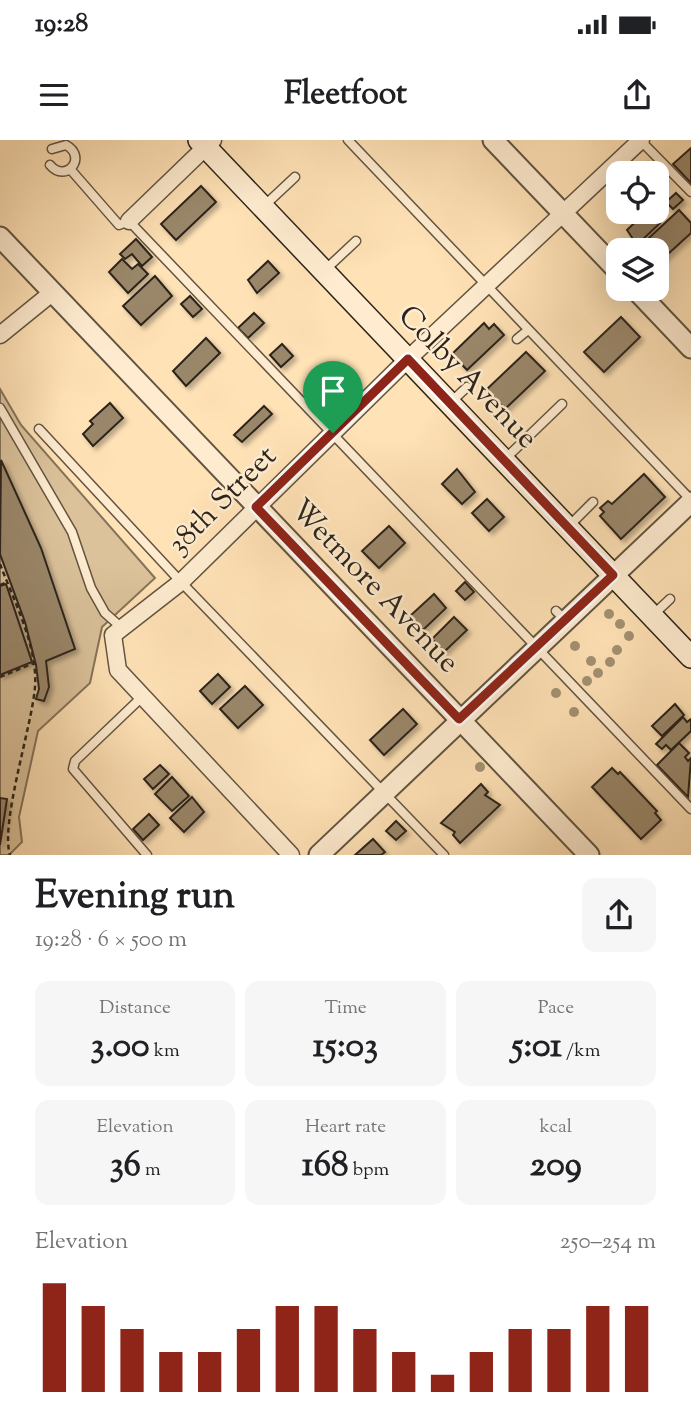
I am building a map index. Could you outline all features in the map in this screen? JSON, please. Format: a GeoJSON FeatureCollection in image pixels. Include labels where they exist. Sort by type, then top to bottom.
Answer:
{"type":"FeatureCollection","features":[{"type":"Feature","properties":{"kind":"main road","name":"Colby Avenue"},"geometry":{"type":"LineString","coordinates":[[206,143],[263,207],[691,657]]}},
{"type":"Feature","properties":{"kind":"street"},"geometry":{"type":"LineString","coordinates":[[493,140],[606,258]]}},
{"type":"Feature","properties":{"kind":"street","name":"38th Street"},"geometry":{"type":"LineString","coordinates":[[117,631],[181,582],[333,433],[346,412],[408,359],[436,324],[485,285],[641,140]]}},
{"type":"Feature","properties":{"kind":"street"},"geometry":{"type":"LineString","coordinates":[[129,221],[206,143]]}},
{"type":"Feature","properties":{"kind":"street","name":"Wetmore Avenue"},"geometry":{"type":"LineString","coordinates":[[0,237],[589,855]]}},
{"type":"Feature","properties":{"kind":"street"},"geometry":{"type":"LineString","coordinates":[[0,335],[53,292]]}},
{"type":"Feature","properties":{"kind":"street"},"geometry":{"type":"LineString","coordinates":[[646,301],[691,348]]}},
{"type":"Feature","properties":{"kind":"street"},"geometry":{"type":"LineString","coordinates":[[319,855],[459,719],[538,648],[561,616],[613,575],[691,501]]}},
{"type":"Feature","properties":{"kind":"street"},"geometry":{"type":"LineString","coordinates":[[117,631],[118,670],[291,855]]}},
{"type":"Feature","properties":{"kind":"lane"},"geometry":{"type":"LineString","coordinates":[[348,140],[691,501]]}},
{"type":"Feature","properties":{"kind":"lane"},"geometry":{"type":"LineString","coordinates":[[641,140],[691,192]]}},
{"type":"Feature","properties":{"kind":"lane"},"geometry":{"type":"LineString","coordinates":[[52,149],[61,145],[73,150],[76,158],[71,170]]}},
{"type":"Feature","properties":{"kind":"lane"},"geometry":{"type":"LineString","coordinates":[[50,165],[57,172],[71,170]]}},
{"type":"Feature","properties":{"kind":"lane"},"geometry":{"type":"LineString","coordinates":[[71,170],[118,225],[129,221],[691,809]]}},
{"type":"Feature","properties":{"kind":"lane"},"geometry":{"type":"LineString","coordinates":[[263,207],[295,177]]}},
{"type":"Feature","properties":{"kind":"lane"},"geometry":{"type":"LineString","coordinates":[[324,271],[356,241]]}},
{"type":"Feature","properties":{"kind":"lane"},"geometry":{"type":"LineString","coordinates":[[517,339],[528,330]]}},
{"type":"Feature","properties":{"kind":"lane"},"geometry":{"type":"LineString","coordinates":[[450,403],[467,387]]}},
{"type":"Feature","properties":{"kind":"lane"},"geometry":{"type":"LineString","coordinates":[[504,460],[562,404]]}},
{"type":"Feature","properties":{"kind":"lane"},"geometry":{"type":"LineString","coordinates":[[0,408],[72,531],[91,588],[117,631]]}},
{"type":"Feature","properties":{"kind":"lane"},"geometry":{"type":"LineString","coordinates":[[39,429],[181,582],[444,855]]}},
{"type":"Feature","properties":{"kind":"lane"},"geometry":{"type":"LineString","coordinates":[[568,527],[593,502]]}},
{"type":"Feature","properties":{"kind":"lane"},"geometry":{"type":"LineString","coordinates":[[652,616],[670,599]]}},
{"type":"Feature","properties":{"kind":"lane"},"geometry":{"type":"LineString","coordinates":[[143,696],[75,761],[73,769],[147,855]]}},
{"type":"Feature","properties":{"kind":"path"},"geometry":{"type":"LineString","coordinates":[[0,564],[33,663],[35,688],[10,783],[5,824],[5,848],[10,855]]}},
{"type":"Feature","properties":{"kind":"path"},"geometry":{"type":"LineString","coordinates":[[0,585],[7,582]]}},
{"type":"Feature","properties":{"kind":"path"},"geometry":{"type":"LineString","coordinates":[[0,677],[33,663]]}},
{"type":"Feature","properties":{"kind":"shaded area"},"geometry":{"type":"Polygon","coordinates":[[[0,389],[21,425],[155,578],[102,627],[90,683],[38,731],[19,817],[22,842],[9,855],[0,855],[0,389]]]}},
{"type":"Feature","properties":{"kind":"building"},"geometry":{"type":"Polygon","coordinates":[[[691,148],[691,183],[673,164],[691,148]]]}},
{"type":"Feature","properties":{"kind":"building"},"geometry":{"type":"Polygon","coordinates":[[[201,186],[216,202],[176,240],[161,224],[201,186]]]}},
{"type":"Feature","properties":{"kind":"building"},"geometry":{"type":"Polygon","coordinates":[[[676,193],[683,200],[673,209],[669,205],[669,199],[676,193]]]}},
{"type":"Feature","properties":{"kind":"building"},"geometry":{"type":"Polygon","coordinates":[[[679,210],[691,223],[691,233],[669,253],[669,238],[649,238],[664,224],[669,224],[669,219],[679,210]]]}},
{"type":"Feature","properties":{"kind":"building"},"geometry":{"type":"Polygon","coordinates":[[[633,224],[659,224],[644,238],[632,238],[627,230],[633,224]]]}},
{"type":"Feature","properties":{"kind":"building"},"geometry":{"type":"Polygon","coordinates":[[[136,239],[152,257],[142,266],[132,254],[125,259],[120,254],[136,239]]]}},
{"type":"Feature","properties":{"kind":"building"},"geometry":{"type":"Polygon","coordinates":[[[122,259],[132,269],[138,264],[148,274],[128,293],[109,272],[122,259]]]}},
{"type":"Feature","properties":{"kind":"building"},"geometry":{"type":"Polygon","coordinates":[[[268,261],[279,273],[257,293],[248,280],[268,261]]]}},
{"type":"Feature","properties":{"kind":"building"},"geometry":{"type":"Polygon","coordinates":[[[155,276],[172,296],[141,325],[123,306],[155,276]]]}},
{"type":"Feature","properties":{"kind":"building"},"geometry":{"type":"Polygon","coordinates":[[[190,296],[202,309],[193,317],[181,304],[190,296]]]}},
{"type":"Feature","properties":{"kind":"building"},"geometry":{"type":"Polygon","coordinates":[[[254,313],[264,323],[248,338],[238,328],[254,313]]]}},
{"type":"Feature","properties":{"kind":"building"},"geometry":{"type":"Polygon","coordinates":[[[621,317],[640,337],[604,372],[584,352],[621,317]]]}},
{"type":"Feature","properties":{"kind":"building"},"geometry":{"type":"Polygon","coordinates":[[[484,323],[489,329],[494,324],[504,335],[467,370],[452,354],[484,323]]]}},
{"type":"Feature","properties":{"kind":"building"},"geometry":{"type":"Polygon","coordinates":[[[206,338],[220,353],[186,386],[173,371],[206,338]]]}},
{"type":"Feature","properties":{"kind":"building"},"geometry":{"type":"Polygon","coordinates":[[[282,344],[293,356],[281,367],[270,355],[282,344]]]}},
{"type":"Feature","properties":{"kind":"building"},"geometry":{"type":"Polygon","coordinates":[[[526,352],[545,371],[505,409],[486,390],[526,352]]]}},
{"type":"Feature","properties":{"kind":"building"},"geometry":{"type":"Polygon","coordinates":[[[110,403],[123,418],[93,446],[83,434],[93,424],[90,421],[110,403]]]}},
{"type":"Feature","properties":{"kind":"building"},"geometry":{"type":"Polygon","coordinates":[[[264,406],[272,414],[242,442],[234,435],[264,406]]]}},
{"type":"Feature","properties":{"kind":"building"},"geometry":{"type":"Polygon","coordinates":[[[1,460],[41,548],[75,649],[46,661],[49,687],[44,701],[36,699],[39,689],[36,665],[25,622],[0,554],[1,460]]]}},
{"type":"Feature","properties":{"kind":"building"},"geometry":{"type":"Polygon","coordinates":[[[457,469],[475,492],[462,504],[442,484],[457,469]]]}},
{"type":"Feature","properties":{"kind":"building"},"geometry":{"type":"Polygon","coordinates":[[[644,474],[665,497],[621,539],[600,516],[604,512],[600,508],[608,501],[612,504],[644,474]]]}},
{"type":"Feature","properties":{"kind":"building"},"geometry":{"type":"Polygon","coordinates":[[[487,499],[504,517],[489,531],[472,513],[487,499]]]}},
{"type":"Feature","properties":{"kind":"building"},"geometry":{"type":"Polygon","coordinates":[[[389,526],[405,543],[379,568],[362,551],[389,526]]]}},
{"type":"Feature","properties":{"kind":"building"},"geometry":{"type":"Polygon","coordinates":[[[465,582],[474,592],[465,600],[456,591],[465,582]]]}},
{"type":"Feature","properties":{"kind":"building"},"geometry":{"type":"Polygon","coordinates":[[[6,584],[32,662],[0,675],[0,586],[6,584]]]}},
{"type":"Feature","properties":{"kind":"building"},"geometry":{"type":"Polygon","coordinates":[[[434,594],[446,608],[423,630],[410,616],[434,594]]]}},
{"type":"Feature","properties":{"kind":"building"},"geometry":{"type":"Polygon","coordinates":[[[454,617],[467,630],[444,652],[432,639],[454,617]]]}},
{"type":"Feature","properties":{"kind":"building"},"geometry":{"type":"Polygon","coordinates":[[[218,674],[230,687],[212,704],[200,691],[218,674]]]}},
{"type":"Feature","properties":{"kind":"building"},"geometry":{"type":"Polygon","coordinates":[[[245,686],[263,705],[238,728],[220,709],[245,686]]]}},
{"type":"Feature","properties":{"kind":"building"},"geometry":{"type":"Polygon","coordinates":[[[675,704],[684,715],[662,736],[652,726],[675,704]]]}},
{"type":"Feature","properties":{"kind":"building"},"geometry":{"type":"Polygon","coordinates":[[[403,709],[417,724],[384,755],[370,740],[403,709]]]}},
{"type":"Feature","properties":{"kind":"building"},"geometry":{"type":"Polygon","coordinates":[[[683,717],[687,722],[691,719],[691,731],[671,750],[666,745],[662,749],[656,744],[683,717]]]}},
{"type":"Feature","properties":{"kind":"building"},"geometry":{"type":"Polygon","coordinates":[[[679,743],[689,753],[685,757],[688,761],[691,758],[688,797],[657,765],[679,743]]]}},
{"type":"Feature","properties":{"kind":"building"},"geometry":{"type":"Polygon","coordinates":[[[160,765],[169,774],[153,789],[144,779],[160,765]]]}},
{"type":"Feature","properties":{"kind":"building"},"geometry":{"type":"Polygon","coordinates":[[[612,768],[618,774],[620,772],[657,811],[655,813],[661,820],[641,839],[592,787],[612,768]]]}},
{"type":"Feature","properties":{"kind":"building"},"geometry":{"type":"Polygon","coordinates":[[[172,777],[189,796],[172,811],[155,794],[172,777]]]}},
{"type":"Feature","properties":{"kind":"building"},"geometry":{"type":"Polygon","coordinates":[[[481,784],[488,792],[485,795],[500,805],[460,843],[453,835],[455,832],[441,823],[481,784]]]}},
{"type":"Feature","properties":{"kind":"building"},"geometry":{"type":"Polygon","coordinates":[[[192,797],[204,812],[184,832],[170,818],[192,797]]]}},
{"type":"Feature","properties":{"kind":"building"},"geometry":{"type":"Polygon","coordinates":[[[0,798],[7,799],[0,845],[0,798]]]}},
{"type":"Feature","properties":{"kind":"building"},"geometry":{"type":"Polygon","coordinates":[[[149,814],[159,825],[143,840],[133,829],[149,814]]]}},
{"type":"Feature","properties":{"kind":"building"},"geometry":{"type":"Polygon","coordinates":[[[396,821],[406,831],[396,840],[386,831],[396,821]]]}},
{"type":"Feature","properties":{"kind":"building"},"geometry":{"type":"Polygon","coordinates":[[[373,839],[385,852],[381,855],[355,855],[373,839]]]}},
{"type":"Feature","properties":{"kind":"route"},"geometry":{"type":"LineString","coordinates":[[408,359],[613,575],[459,719],[256,507],[333,433],[408,359]]}}]}
